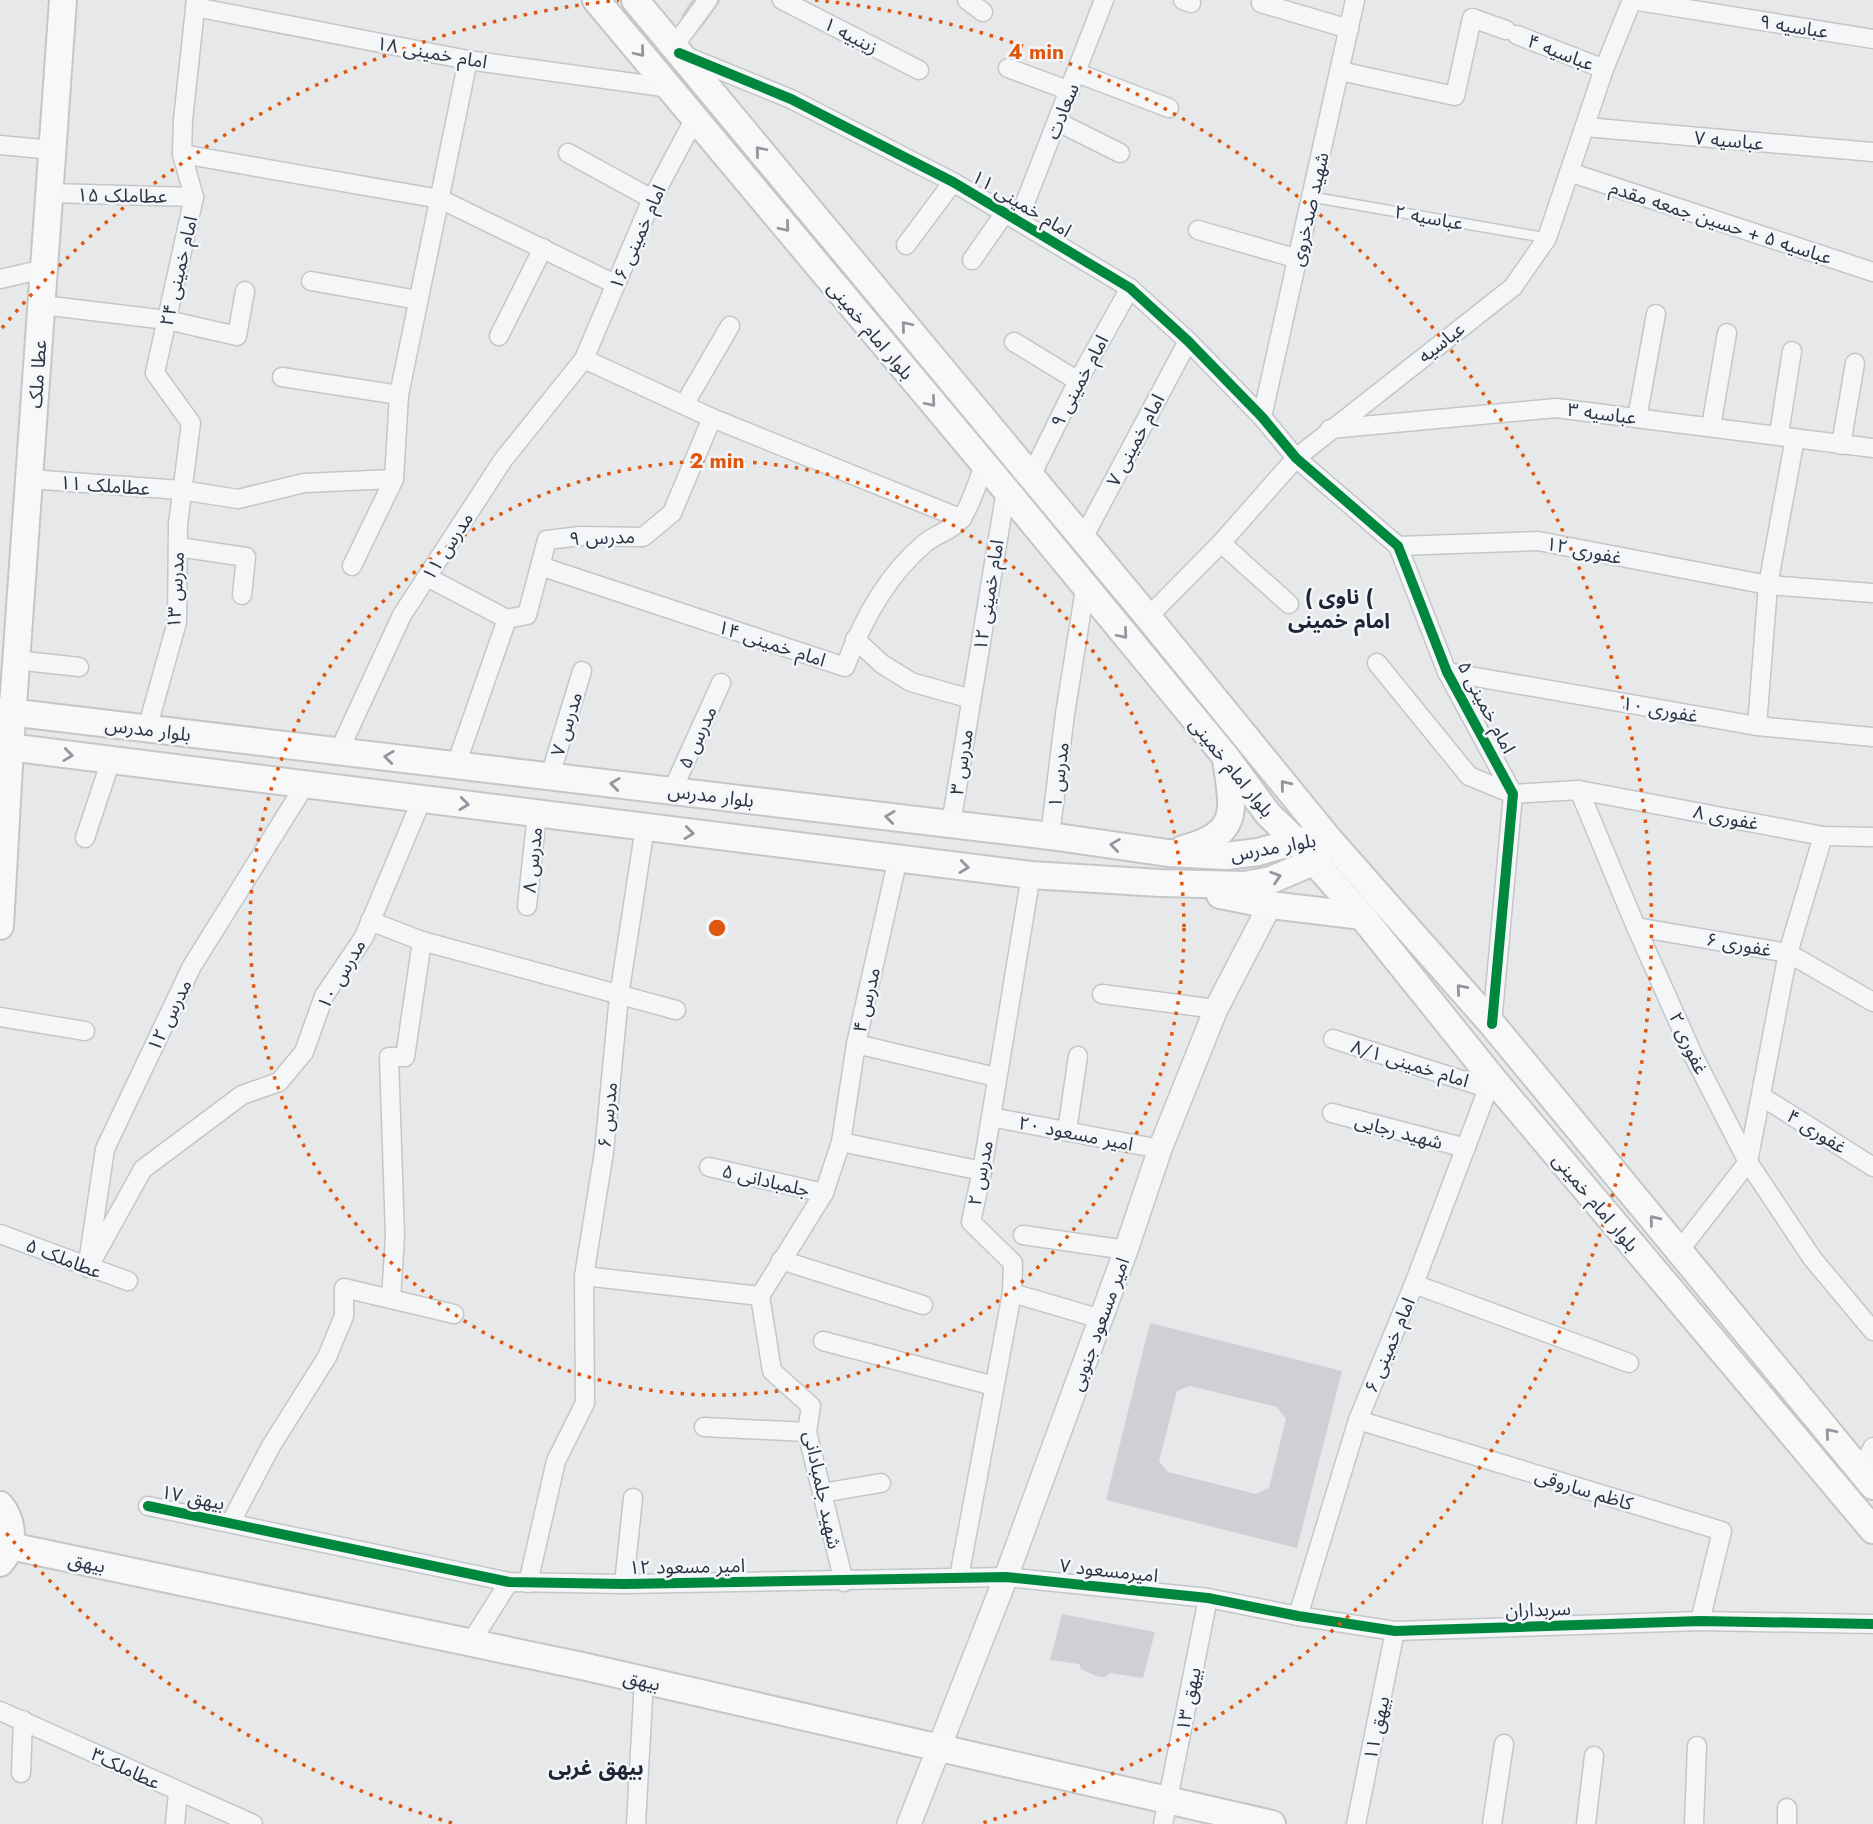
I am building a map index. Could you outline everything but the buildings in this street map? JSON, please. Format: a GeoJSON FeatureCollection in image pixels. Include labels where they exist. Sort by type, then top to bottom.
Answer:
{"type":"FeatureCollection","features":[{"type":"Feature","properties":{"kind":"main road","name":"عطا ملک"},"geometry":{"type":"LineString","coordinates":[[0,926],[6,712],[16,660],[63,0]]}},
{"type":"Feature","properties":{"kind":"main road","name":"بلوار امام خمینی"},"geometry":{"type":"LineString","coordinates":[[596,0],[1226,757],[1268,814],[1296,841],[1362,916],[1489,1083],[1550,1147],[1873,1530]]}},
{"type":"Feature","properties":{"kind":"main road","name":"بلوار امام خمینی"},"geometry":{"type":"LineString","coordinates":[[635,0],[1083,538],[1328,838],[1492,1024],[1867,1478]]}},
{"type":"Feature","properties":{"kind":"main road","name":"بلوار مدرس"},"geometry":{"type":"LineString","coordinates":[[6,712],[1050,836],[1168,853],[1226,856],[1258,852],[1296,841],[1328,838]]}},
{"type":"Feature","properties":{"kind":"main road"},"geometry":{"type":"LineString","coordinates":[[1168,853],[1201,845],[1227,826],[1232,804],[1226,757],[1249,741]]}},
{"type":"Feature","properties":{"kind":"main road","name":"بلوار مدرس"},"geometry":{"type":"LineString","coordinates":[[5,747],[1031,875],[1245,885],[1271,880],[1313,862],[1328,838]]}},
{"type":"Feature","properties":{"kind":"main road"},"geometry":{"type":"LineString","coordinates":[[645,827],[660,789]]}},
{"type":"Feature","properties":{"kind":"main road"},"geometry":{"type":"LineString","coordinates":[[1160,883],[1270,905],[1362,916]]}},
{"type":"Feature","properties":{"kind":"main road"},"geometry":{"type":"LineString","coordinates":[[1550,1147],[1578,1128]]}},
{"type":"Feature","properties":{"kind":"main road"},"geometry":{"type":"LineString","coordinates":[[0,1505],[9,1520],[11,1533],[5,1555]]}},
{"type":"Feature","properties":{"kind":"main road","name":"بیهق"},"geometry":{"type":"LineString","coordinates":[[5,1555],[471,1643],[939,1748],[1165,1812],[1272,1824]]}},
{"type":"Feature","properties":{"kind":"street"},"geometry":{"type":"LineString","coordinates":[[676,50],[708,0]]}},
{"type":"Feature","properties":{"kind":"street","name":"زینبیه ۱"},"geometry":{"type":"LineString","coordinates":[[782,0],[919,70]]}},
{"type":"Feature","properties":{"kind":"street"},"geometry":{"type":"LineString","coordinates":[[967,0],[983,12]]}},
{"type":"Feature","properties":{"kind":"street","name":"سعادت"},"geometry":{"type":"LineString","coordinates":[[972,260],[1011,217],[1058,122],[1104,0]]}},
{"type":"Feature","properties":{"kind":"street","name":"شهید صدخروی"},"geometry":{"type":"LineString","coordinates":[[1262,417],[1355,0]]}},
{"type":"Feature","properties":{"kind":"street","name":"عباسیه ۹"},"geometry":{"type":"LineString","coordinates":[[1632,0],[1873,39]]}},
{"type":"Feature","properties":{"kind":"street","name":"عباسیه"},"geometry":{"type":"LineString","coordinates":[[1148,617],[1221,542],[1296,458],[1513,287],[1547,238],[1604,69],[1632,0]]}},
{"type":"Feature","properties":{"kind":"street"},"geometry":{"type":"LineString","coordinates":[[1261,3],[1349,29]]}},
{"type":"Feature","properties":{"kind":"street","name":"امام خمینی ۱۸"},"geometry":{"type":"LineString","coordinates":[[196,4],[468,60],[670,88]]}},
{"type":"Feature","properties":{"kind":"street","name":"امام خمینی ۲۴"},"geometry":{"type":"LineString","coordinates":[[181,490],[191,424],[155,373],[194,197],[182,154],[183,120],[196,4]]}},
{"type":"Feature","properties":{"kind":"street","name":"عباسیه ۴"},"geometry":{"type":"LineString","coordinates":[[1340,71],[1455,96],[1472,18],[1604,69]]}},
{"type":"Feature","properties":{"kind":"street","name":"امام خمینی ۱۱"},"geometry":{"type":"LineString","coordinates":[[676,50],[791,99],[953,182],[1130,288],[1188,341],[1262,417],[1296,458]]}},
{"type":"Feature","properties":{"kind":"street"},"geometry":{"type":"LineString","coordinates":[[352,566],[394,479],[398,395],[468,60]]}},
{"type":"Feature","properties":{"kind":"street"},"geometry":{"type":"LineString","coordinates":[[1007,68],[1070,91]]}},
{"type":"Feature","properties":{"kind":"street"},"geometry":{"type":"LineString","coordinates":[[1077,73],[1168,108]]}},
{"type":"Feature","properties":{"kind":"street","name":"امام خمینی ۱۶"},"geometry":{"type":"LineString","coordinates":[[584,359],[652,200],[695,118]]}},
{"type":"Feature","properties":{"kind":"street"},"geometry":{"type":"LineString","coordinates":[[1058,122],[1120,153]]}},
{"type":"Feature","properties":{"kind":"street","name":"عباسیه ۷"},"geometry":{"type":"LineString","coordinates":[[1585,127],[1873,152]]}},
{"type":"Feature","properties":{"kind":"street"},"geometry":{"type":"LineString","coordinates":[[0,145],[53,150]]}},
{"type":"Feature","properties":{"kind":"street"},"geometry":{"type":"LineString","coordinates":[[568,153],[652,200]]}},
{"type":"Feature","properties":{"kind":"street"},"geometry":{"type":"LineString","coordinates":[[182,154],[440,199],[615,284]]}},
{"type":"Feature","properties":{"kind":"street","name":"عباسیه ۵ + حسین جمعه مقدم"},"geometry":{"type":"LineString","coordinates":[[1569,172],[1873,272]]}},
{"type":"Feature","properties":{"kind":"street"},"geometry":{"type":"LineString","coordinates":[[906,245],[953,182]]}},
{"type":"Feature","properties":{"kind":"street","name":"عطاملک ۱۵"},"geometry":{"type":"LineString","coordinates":[[50,193],[194,197]]}},
{"type":"Feature","properties":{"kind":"street"},"geometry":{"type":"LineString","coordinates":[[1198,230],[1298,259]]}},
{"type":"Feature","properties":{"kind":"street"},"geometry":{"type":"LineString","coordinates":[[499,336],[542,248]]}},
{"type":"Feature","properties":{"kind":"street"},"geometry":{"type":"LineString","coordinates":[[0,279],[44,269]]}},
{"type":"Feature","properties":{"kind":"street"},"geometry":{"type":"LineString","coordinates":[[311,281],[418,300]]}},
{"type":"Feature","properties":{"kind":"street","name":"امام خمینی ۹"},"geometry":{"type":"LineString","coordinates":[[1031,476],[1078,382],[1130,288]]}},
{"type":"Feature","properties":{"kind":"street"},"geometry":{"type":"LineString","coordinates":[[42,304],[167,320],[237,336],[245,291]]}},
{"type":"Feature","properties":{"kind":"street"},"geometry":{"type":"LineString","coordinates":[[1637,418],[1656,314]]}},
{"type":"Feature","properties":{"kind":"street"},"geometry":{"type":"LineString","coordinates":[[684,405],[730,326]]}},
{"type":"Feature","properties":{"kind":"street"},"geometry":{"type":"LineString","coordinates":[[1711,427],[1727,332]]}},
{"type":"Feature","properties":{"kind":"street","name":"امام خمینی ۷"},"geometry":{"type":"LineString","coordinates":[[1083,538],[1188,341]]}},
{"type":"Feature","properties":{"kind":"street"},"geometry":{"type":"LineString","coordinates":[[1014,342],[1078,382]]}},
{"type":"Feature","properties":{"kind":"street"},"geometry":{"type":"LineString","coordinates":[[1757,726],[1768,585],[1787,436],[1792,351]]}},
{"type":"Feature","properties":{"kind":"street"},"geometry":{"type":"LineString","coordinates":[[584,359],[712,418],[962,519],[984,465]]}},
{"type":"Feature","properties":{"kind":"street","name":"مدرس ۱۱"},"geometry":{"type":"LineString","coordinates":[[339,751],[402,615],[503,460],[584,359]]}},
{"type":"Feature","properties":{"kind":"street"},"geometry":{"type":"LineString","coordinates":[[1841,445],[1855,363]]}},
{"type":"Feature","properties":{"kind":"street"},"geometry":{"type":"LineString","coordinates":[[282,377],[398,395]]}},
{"type":"Feature","properties":{"kind":"street","name":"عباسیه ۳"},"geometry":{"type":"LineString","coordinates":[[1330,429],[1556,408],[1873,448]]}},
{"type":"Feature","properties":{"kind":"street","name":"مدرس ۹"},"geometry":{"type":"LineString","coordinates":[[507,619],[527,615],[547,540],[580,536],[643,537],[672,513],[712,418]]}},
{"type":"Feature","properties":{"kind":"street","name":"امام خمینی ۵"},"geometry":{"type":"LineString","coordinates":[[1296,458],[1398,546],[1447,672],[1513,794]]}},
{"type":"Feature","properties":{"kind":"street","name":"عطاملک ۱۱"},"geometry":{"type":"LineString","coordinates":[[29,480],[181,490],[238,499],[304,483],[394,479]]}},
{"type":"Feature","properties":{"kind":"street","name":"مدرس ۱۳"},"geometry":{"type":"LineString","coordinates":[[147,729],[177,622],[181,490]]}},
{"type":"Feature","properties":{"kind":"street","name":"امام خمینی ۱۲"},"geometry":{"type":"LineString","coordinates":[[971,699],[1006,491]]}},
{"type":"Feature","properties":{"kind":"street","name":"امام خمینی ۱۴"},"geometry":{"type":"LineString","coordinates":[[540,566],[845,667],[867,615],[901,566],[926,542],[950,530],[962,519]]}},
{"type":"Feature","properties":{"kind":"street","name":"غفوری ۱۲"},"geometry":{"type":"LineString","coordinates":[[1398,546],[1538,541],[1768,585],[1873,593]]}},
{"type":"Feature","properties":{"kind":"street"},"geometry":{"type":"LineString","coordinates":[[1221,542],[1289,604]]}},
{"type":"Feature","properties":{"kind":"street"},"geometry":{"type":"LineString","coordinates":[[178,547],[246,557],[242,595]]}},
{"type":"Feature","properties":{"kind":"street"},"geometry":{"type":"LineString","coordinates":[[426,577],[507,619],[456,765]]}},
{"type":"Feature","properties":{"kind":"street","name":"مدرس ۱"},"geometry":{"type":"LineString","coordinates":[[1050,836],[1065,714],[1085,589]]}},
{"type":"Feature","properties":{"kind":"street"},"geometry":{"type":"LineString","coordinates":[[855,639],[882,664],[911,681],[971,699]]}},
{"type":"Feature","properties":{"kind":"street"},"geometry":{"type":"LineString","coordinates":[[16,660],[79,667]]}},
{"type":"Feature","properties":{"kind":"street"},"geometry":{"type":"LineString","coordinates":[[1377,663],[1469,776],[1513,794],[1579,790]]}},
{"type":"Feature","properties":{"kind":"street","name":"مدرس ۷"},"geometry":{"type":"LineString","coordinates":[[550,776],[582,671]]}},
{"type":"Feature","properties":{"kind":"street","name":"غفوری ۱۰"},"geometry":{"type":"LineString","coordinates":[[1447,672],[1757,726],[1873,737]]}},
{"type":"Feature","properties":{"kind":"street","name":"مدرس ۵"},"geometry":{"type":"LineString","coordinates":[[660,789],[721,683]]}},
{"type":"Feature","properties":{"kind":"street","name":"مدرس ۳"},"geometry":{"type":"LineString","coordinates":[[951,824],[971,699]]}},
{"type":"Feature","properties":{"kind":"street"},"geometry":{"type":"LineString","coordinates":[[85,838],[111,761]]}},
{"type":"Feature","properties":{"kind":"street","name":"مدرس ۱۲"},"geometry":{"type":"LineString","coordinates":[[88,1268],[105,1149],[192,966],[305,785]]}},
{"type":"Feature","properties":{"kind":"street","name":"غفوری ۸"},"geometry":{"type":"LineString","coordinates":[[1579,790],[1823,836],[1873,837]]}},
{"type":"Feature","properties":{"kind":"street","name":"غفوری ۲"},"geometry":{"type":"LineString","coordinates":[[1579,790],[1694,1057],[1748,1162],[1812,1258],[1873,1331]]}},
{"type":"Feature","properties":{"kind":"street"},"geometry":{"type":"LineString","coordinates":[[1492,1024],[1513,794]]}},
{"type":"Feature","properties":{"kind":"street","name":"مدرس ۱۰"},"geometry":{"type":"LineString","coordinates":[[88,1268],[143,1169],[242,1095],[279,1082],[304,1052],[324,996],[364,937],[422,799]]}},
{"type":"Feature","properties":{"kind":"street","name":"مدرس ۸"},"geometry":{"type":"LineString","coordinates":[[527,906],[537,814]]}},
{"type":"Feature","properties":{"kind":"street","name":"مدرس ۶"},"geometry":{"type":"LineString","coordinates":[[528,1583],[556,1461],[585,1404],[584,1276],[604,1152],[619,996],[645,827]]}},
{"type":"Feature","properties":{"kind":"street"},"geometry":{"type":"LineString","coordinates":[[1679,1251],[1748,1162],[1788,953],[1823,836]]}},
{"type":"Feature","properties":{"kind":"street","name":"مدرس ۴"},"geometry":{"type":"LineString","coordinates":[[841,1142],[856,1044],[898,858]]}},
{"type":"Feature","properties":{"kind":"street","name":"مدرس ۲"},"geometry":{"type":"LineString","coordinates":[[960,1577],[1012,1293],[1013,1263],[971,1222],[982,1171],[1031,875]]}},
{"type":"Feature","properties":{"kind":"street","name":"امیر مسعود جنوبی"},"geometry":{"type":"LineString","coordinates":[[909,1824],[1006,1577],[1126,1250],[1160,1149],[1216,1009],[1270,905]]}},
{"type":"Feature","properties":{"kind":"street"},"geometry":{"type":"LineString","coordinates":[[370,921],[422,941],[676,1010]]}},
{"type":"Feature","properties":{"kind":"street","name":"غفوری ۶"},"geometry":{"type":"LineString","coordinates":[[1636,927],[1788,953],[1873,1002]]}},
{"type":"Feature","properties":{"kind":"street"},"geometry":{"type":"LineString","coordinates":[[391,1299],[395,1236],[389,1057],[405,1057],[422,941]]}},
{"type":"Feature","properties":{"kind":"street"},"geometry":{"type":"LineString","coordinates":[[1102,993],[1216,1009]]}},
{"type":"Feature","properties":{"kind":"street"},"geometry":{"type":"LineString","coordinates":[[0,1017],[85,1031]]}},
{"type":"Feature","properties":{"kind":"street","name":"امام خمینی ۸/۱"},"geometry":{"type":"LineString","coordinates":[[1333,1039],[1489,1083]]}},
{"type":"Feature","properties":{"kind":"street"},"geometry":{"type":"LineString","coordinates":[[856,1044],[996,1077]]}},
{"type":"Feature","properties":{"kind":"street"},"geometry":{"type":"LineString","coordinates":[[1067,1131],[1078,1056]]}},
{"type":"Feature","properties":{"kind":"street","name":"امام خمینی ۶"},"geometry":{"type":"LineString","coordinates":[[1298,1616],[1358,1420],[1414,1284],[1489,1083]]}},
{"type":"Feature","properties":{"kind":"street","name":"غفوری ۴"},"geometry":{"type":"LineString","coordinates":[[1761,1096],[1873,1167]]}},
{"type":"Feature","properties":{"kind":"street","name":"شهید رجایی"},"geometry":{"type":"LineString","coordinates":[[1332,1113],[1466,1148]]}},
{"type":"Feature","properties":{"kind":"street","name":"امیر مسعود ۲۰"},"geometry":{"type":"LineString","coordinates":[[991,1117],[1160,1149]]}},
{"type":"Feature","properties":{"kind":"street"},"geometry":{"type":"LineString","coordinates":[[584,1276],[760,1296],[824,1193],[841,1142],[982,1171]]}},
{"type":"Feature","properties":{"kind":"street","name":"جلمبادانی ۵"},"geometry":{"type":"LineString","coordinates":[[709,1167],[824,1193]]}},
{"type":"Feature","properties":{"kind":"street","name":"عطاملک ۵"},"geometry":{"type":"LineString","coordinates":[[0,1234],[128,1281]]}},
{"type":"Feature","properties":{"kind":"street"},"geometry":{"type":"LineString","coordinates":[[1023,1235],[1126,1250]]}},
{"type":"Feature","properties":{"kind":"street"},"geometry":{"type":"LineString","coordinates":[[781,1260],[923,1305]]}},
{"type":"Feature","properties":{"kind":"street"},"geometry":{"type":"LineString","coordinates":[[1414,1284],[1629,1363]]}},
{"type":"Feature","properties":{"kind":"street"},"geometry":{"type":"LineString","coordinates":[[231,1522],[271,1446],[327,1357],[344,1316],[344,1287],[454,1314]]}},
{"type":"Feature","properties":{"kind":"street"},"geometry":{"type":"LineString","coordinates":[[1012,1293],[1101,1319]]}},
{"type":"Feature","properties":{"kind":"street","name":"شهید جلمبادانی"},"geometry":{"type":"LineString","coordinates":[[760,1296],[772,1371],[811,1406],[807,1432],[844,1582]]}},
{"type":"Feature","properties":{"kind":"street"},"geometry":{"type":"LineString","coordinates":[[824,1340],[994,1386]]}},
{"type":"Feature","properties":{"kind":"street","name":"کاظم ساروقی"},"geometry":{"type":"LineString","coordinates":[[1358,1420],[1722,1531],[1700,1621]]}},
{"type":"Feature","properties":{"kind":"street"},"geometry":{"type":"LineString","coordinates":[[704,1427],[807,1432]]}},
{"type":"Feature","properties":{"kind":"street"},"geometry":{"type":"LineString","coordinates":[[1867,1478],[1873,1447]]}},
{"type":"Feature","properties":{"kind":"street"},"geometry":{"type":"LineString","coordinates":[[822,1493],[881,1483]]}},
{"type":"Feature","properties":{"kind":"street"},"geometry":{"type":"LineString","coordinates":[[624,1584],[633,1498]]}},
{"type":"Feature","properties":{"kind":"street","name":"بیهق ۱۷"},"geometry":{"type":"LineString","coordinates":[[148,1506],[372,1552]]}},
{"type":"Feature","properties":{"kind":"street","name":"امیر مسعود ۱۲"},"geometry":{"type":"LineString","coordinates":[[372,1552],[509,1582],[528,1583],[844,1582],[1006,1577]]}},
{"type":"Feature","properties":{"kind":"street","name":"امیرمسعود ۷"},"geometry":{"type":"LineString","coordinates":[[1006,1577],[1208,1598]]}},
{"type":"Feature","properties":{"kind":"street"},"geometry":{"type":"LineString","coordinates":[[471,1643],[509,1582]]}},
{"type":"Feature","properties":{"kind":"street","name":"سربداران"},"geometry":{"type":"LineString","coordinates":[[1208,1598],[1395,1631],[1700,1621],[1873,1624]]}},
{"type":"Feature","properties":{"kind":"street","name":"بیهق ۱۳"},"geometry":{"type":"LineString","coordinates":[[1165,1812],[1208,1598]]}},
{"type":"Feature","properties":{"kind":"street","name":"بیهق ۱۱"},"geometry":{"type":"LineString","coordinates":[[1356,1824],[1395,1631]]}},
{"type":"Feature","properties":{"kind":"street"},"geometry":{"type":"LineString","coordinates":[[636,1824],[644,1680]]}},
{"type":"Feature","properties":{"kind":"street","name":"عطاملک۳"},"geometry":{"type":"LineString","coordinates":[[0,1711],[253,1824]]}},
{"type":"Feature","properties":{"kind":"street"},"geometry":{"type":"LineString","coordinates":[[21,1773],[23,1720]]}},
{"type":"Feature","properties":{"kind":"street"},"geometry":{"type":"LineString","coordinates":[[1492,1824],[1504,1744]]}},
{"type":"Feature","properties":{"kind":"street"},"geometry":{"type":"LineString","coordinates":[[1694,1824],[1697,1746]]}},
{"type":"Feature","properties":{"kind":"street"},"geometry":{"type":"LineString","coordinates":[[1586,1824],[1594,1756]]}},
{"type":"Feature","properties":{"kind":"street"},"geometry":{"type":"LineString","coordinates":[[175,1824],[178,1792]]}},
{"type":"Feature","properties":{"kind":"lane","name":"عباسیه ۲"},"geometry":{"type":"LineString","coordinates":[[1312,197],[1547,238]]}},
{"type":"Feature","properties":{"kind":"cycle path"},"geometry":{"type":"LineString","coordinates":[[679,53],[791,99],[953,182],[1130,288],[1188,341],[1262,417],[1296,458],[1398,546],[1447,672],[1513,794],[1492,1024]]}},
{"type":"Feature","properties":{"kind":"cycle path"},"geometry":{"type":"LineString","coordinates":[[148,1506],[509,1582],[624,1584],[1006,1577],[1208,1598],[1395,1631],[1700,1621],[1873,1624]]}},
{"type":"Feature","properties":{"kind":"district","name":"( ناوی ( امام خمینی"},"geometry":{"type":"Point","coordinates":[1339,609]}},
{"type":"Feature","properties":{"kind":"district","name":"بیهق غربی"},"geometry":{"type":"Point","coordinates":[596,1768]}}]}
